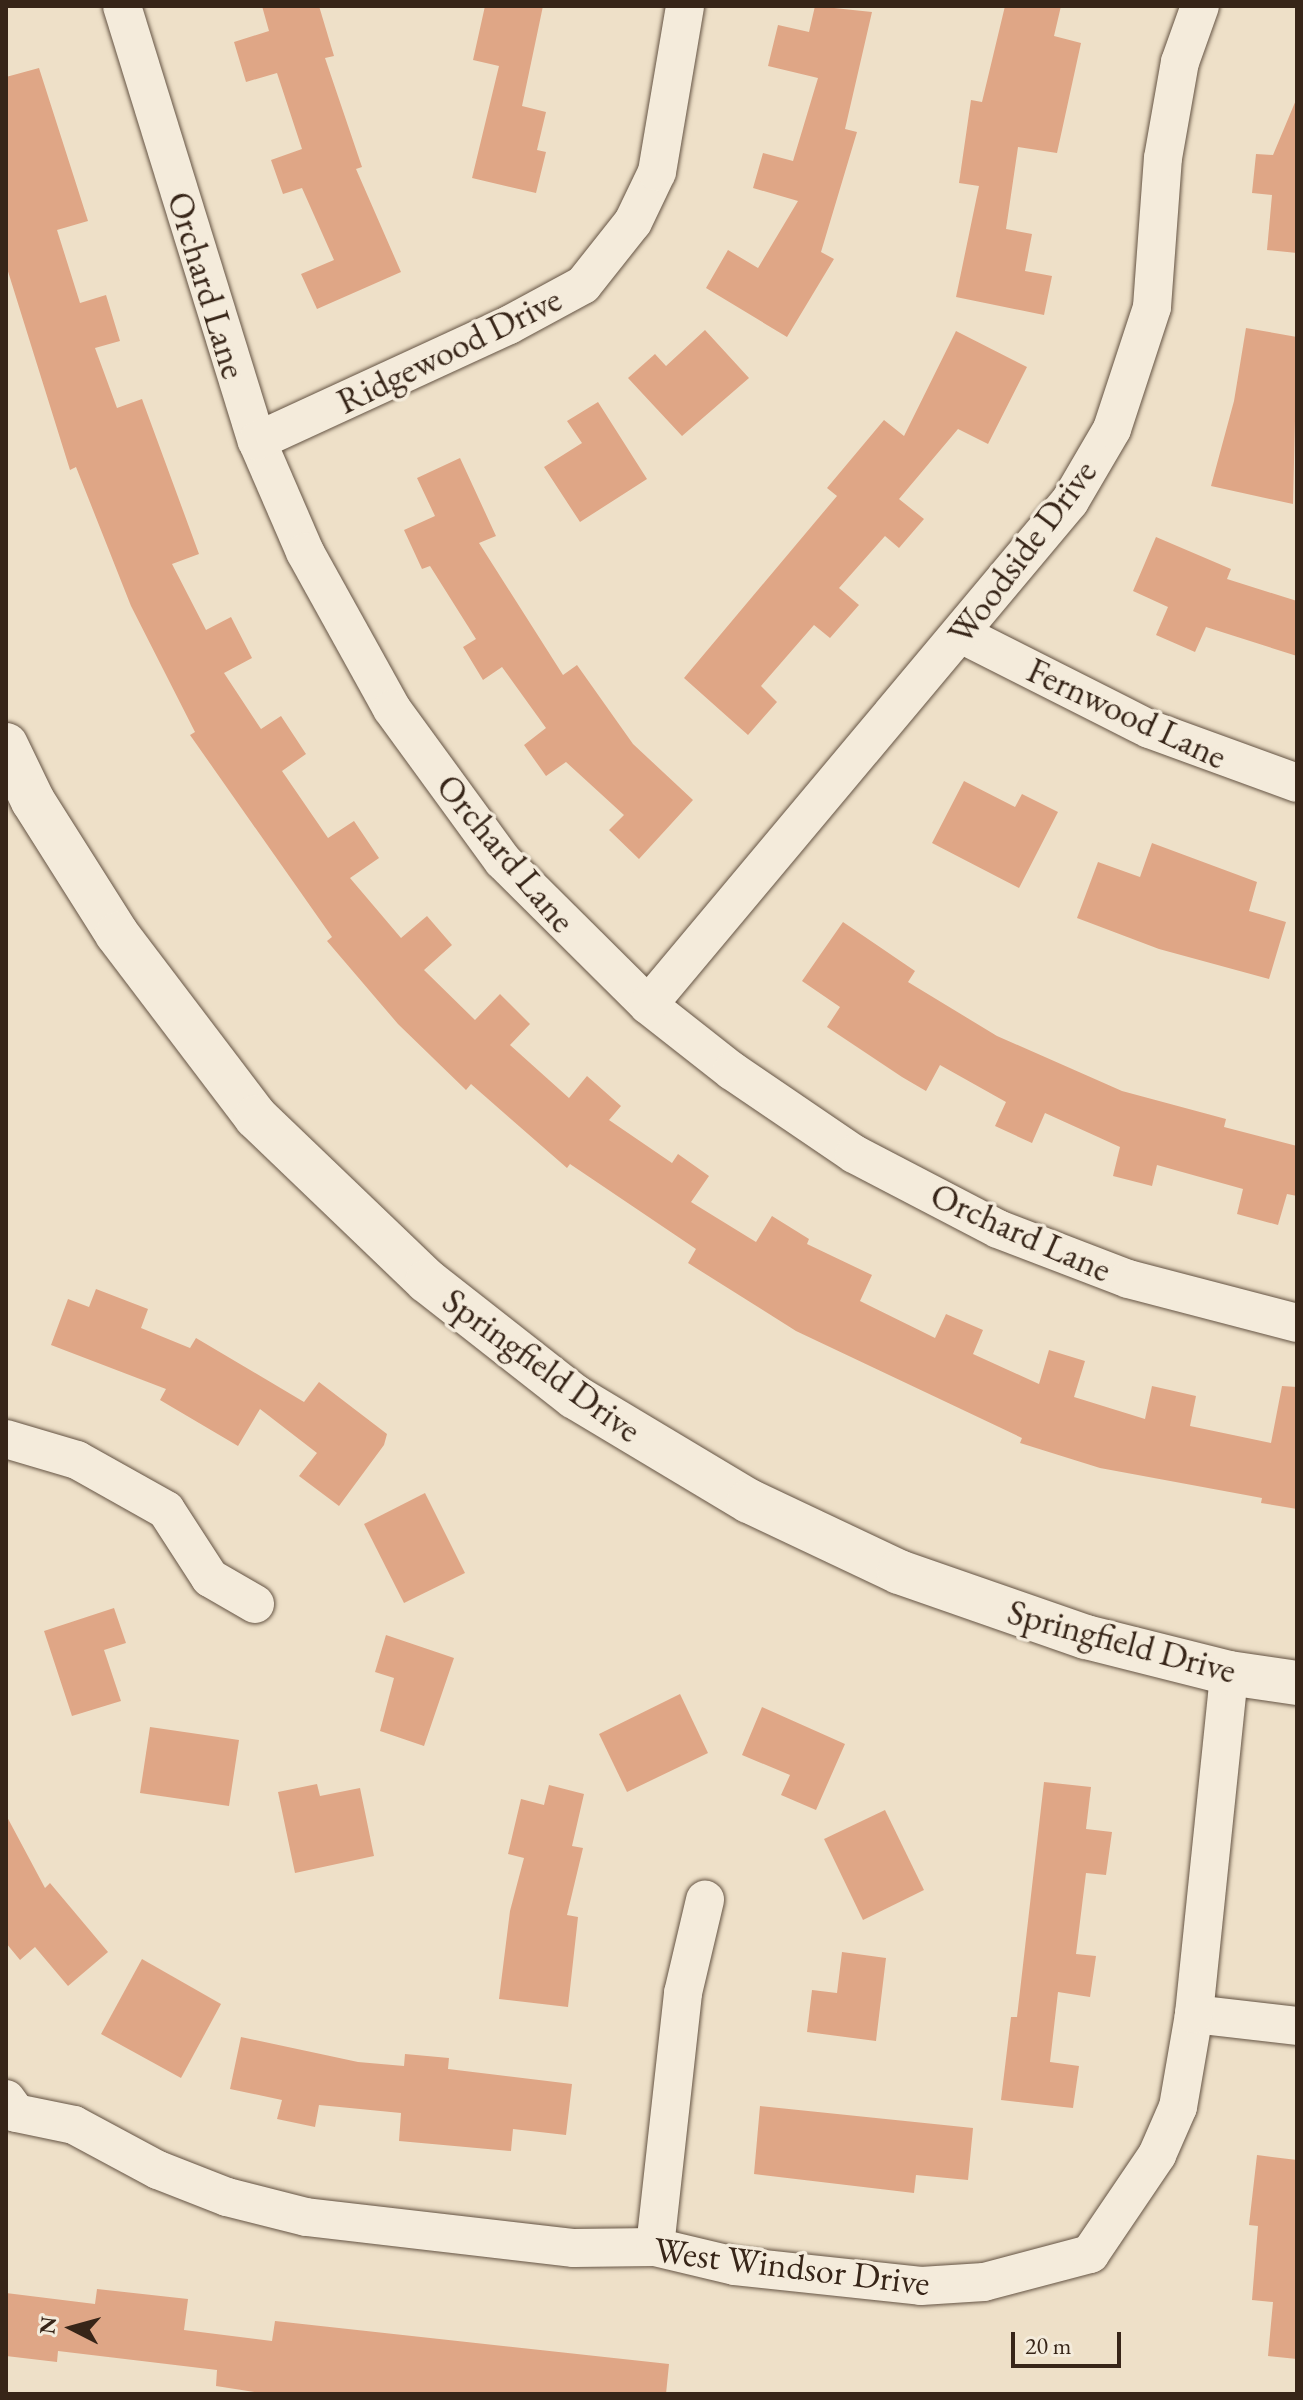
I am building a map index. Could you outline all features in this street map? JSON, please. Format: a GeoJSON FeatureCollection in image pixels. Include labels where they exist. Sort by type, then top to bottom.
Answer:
{"type":"FeatureCollection","features":[{"type":"Feature","properties":{"kind":"street","name":"Orchard Lane"},"geometry":{"type":"LineString","coordinates":[[122,6],[257,441],[326,595],[392,709],[503,861],[648,1005],[732,1071],[854,1154],[998,1229],[1128,1279],[1297,1323]]}},
{"type":"Feature","properties":{"kind":"street","name":"Ridgewood Drive"},"geometry":{"type":"LineString","coordinates":[[257,441],[509,325],[583,285],[633,222],[657,172],[685,6]]}},
{"type":"Feature","properties":{"kind":"street","name":"Woodside Drive"},"geometry":{"type":"LineString","coordinates":[[648,1005],[1070,501],[1122,407],[1152,307],[1163,158],[1180,62],[1200,6]]}},
{"type":"Feature","properties":{"kind":"street","name":"Fernwood Lane"},"geometry":{"type":"LineString","coordinates":[[961,634],[1149,729],[1297,783]]}},
{"type":"Feature","properties":{"kind":"street","name":"Springfield Drive"},"geometry":{"type":"LineString","coordinates":[[6,745],[33,801],[117,934],[256,1117],[367,1228],[525,1360],[575,1397],[749,1501],[899,1572],[1086,1637],[1229,1673],[1297,1683]]}},
{"type":"Feature","properties":{"kind":"street"},"geometry":{"type":"LineString","coordinates":[[6,1439],[77,1460],[166,1510],[210,1578],[255,1604]]}},
{"type":"Feature","properties":{"kind":"street","name":"West Windsor Drive"},"geometry":{"type":"LineString","coordinates":[[6,2099],[16,2113],[74,2125],[158,2170],[227,2197],[306,2217],[574,2248],[655,2247],[735,2266],[921,2286],[984,2282],[1090,2254],[1157,2155],[1178,2107],[1194,2014],[1229,1673]]}},
{"type":"Feature","properties":{"kind":"street"},"geometry":{"type":"LineString","coordinates":[[655,2247],[683,1993],[705,1900]]}},
{"type":"Feature","properties":{"kind":"street"},"geometry":{"type":"LineString","coordinates":[[1194,2014],[1297,2026]]}},
{"type":"Feature","properties":{"kind":"building"},"geometry":{"type":"Polygon","coordinates":[[[262,6],[319,6],[334,56],[325,58],[362,167],[356,169],[401,272],[317,309],[301,274],[334,260],[302,188],[283,194],[271,160],[302,149],[277,73],[246,82],[234,42],[269,31],[262,6]]]}},
{"type":"Feature","properties":{"kind":"building"},"geometry":{"type":"Polygon","coordinates":[[[485,6],[543,6],[522,106],[546,112],[537,150],[546,152],[536,193],[472,178],[499,66],[473,60],[485,6]]]}},
{"type":"Feature","properties":{"kind":"building"},"geometry":{"type":"Polygon","coordinates":[[[815,6],[872,12],[845,129],[857,132],[821,252],[834,259],[787,337],[706,288],[728,250],[758,268],[798,201],[753,188],[763,153],[793,161],[818,78],[768,66],[778,25],[809,32],[815,6]]]}},
{"type":"Feature","properties":{"kind":"building"},"geometry":{"type":"Polygon","coordinates":[[[1005,6],[1061,6],[1054,36],[1081,43],[1057,153],[1018,147],[1006,229],[1032,234],[1025,271],[1052,276],[1044,315],[956,297],[979,186],[959,183],[971,100],[982,102],[1005,6]]]}},
{"type":"Feature","properties":{"kind":"building"},"geometry":{"type":"Polygon","coordinates":[[[39,68],[88,221],[57,230],[80,303],[106,295],[120,341],[95,348],[117,408],[142,399],[199,554],[172,564],[206,630],[231,617],[252,658],[224,673],[261,729],[281,716],[306,754],[282,771],[328,838],[354,821],[379,858],[350,878],[401,938],[427,916],[452,945],[424,970],[475,1020],[500,994],[530,1024],[510,1045],[569,1098],[587,1076],[621,1106],[609,1120],[672,1163],[678,1154],[709,1176],[691,1202],[756,1242],[772,1216],[809,1239],[807,1244],[872,1275],[860,1301],[935,1338],[946,1314],[983,1330],[973,1354],[1039,1384],[1049,1350],[1085,1361],[1074,1397],[1145,1419],[1152,1386],[1196,1396],[1190,1426],[1271,1443],[1282,1386],[1297,1387],[1297,1509],[1261,1503],[1262,1498],[1100,1468],[1020,1443],[1022,1438],[796,1331],[688,1263],[696,1249],[570,1164],[567,1168],[471,1084],[466,1090],[398,1024],[327,941],[332,937],[190,735],[195,732],[131,606],[76,467],[70,470],[6,265],[6,77],[39,68]]]}},
{"type":"Feature","properties":{"kind":"building"},"geometry":{"type":"Polygon","coordinates":[[[1296,100],[1297,253],[1267,250],[1272,195],[1252,193],[1256,154],[1273,155],[1296,100]]]}},
{"type":"Feature","properties":{"kind":"building"},"geometry":{"type":"Polygon","coordinates":[[[1246,328],[1297,337],[1293,504],[1211,486],[1234,401],[1246,328]]]}},
{"type":"Feature","properties":{"kind":"building"},"geometry":{"type":"Polygon","coordinates":[[[705,330],[749,378],[682,436],[628,378],[655,354],[666,366],[705,330]]]}},
{"type":"Feature","properties":{"kind":"building"},"geometry":{"type":"Polygon","coordinates":[[[956,331],[1027,367],[988,444],[958,429],[899,499],[924,519],[899,548],[885,536],[839,588],[859,605],[830,638],[814,625],[761,686],[777,702],[748,735],[684,678],[837,496],[827,488],[884,420],[904,436],[956,331]]]}},
{"type":"Feature","properties":{"kind":"building"},"geometry":{"type":"Polygon","coordinates":[[[598,402],[647,479],[580,522],[544,467],[582,443],[567,421],[598,402]]]}},
{"type":"Feature","properties":{"kind":"building"},"geometry":{"type":"Polygon","coordinates":[[[460,458],[496,536],[479,543],[563,675],[577,665],[633,744],[693,800],[639,859],[609,830],[624,815],[566,762],[546,776],[524,745],[546,728],[502,667],[483,680],[463,647],[476,639],[430,566],[422,569],[404,530],[435,516],[417,478],[460,458]]]}},
{"type":"Feature","properties":{"kind":"building"},"geometry":{"type":"Polygon","coordinates":[[[1156,537],[1231,569],[1227,579],[1297,601],[1297,656],[1206,627],[1195,652],[1156,635],[1168,607],[1133,591],[1156,537]]]}},
{"type":"Feature","properties":{"kind":"building"},"geometry":{"type":"Polygon","coordinates":[[[964,781],[1015,807],[1022,794],[1058,812],[1019,888],[932,843],[964,781]]]}},
{"type":"Feature","properties":{"kind":"building"},"geometry":{"type":"Polygon","coordinates":[[[1152,843],[1257,882],[1249,911],[1286,922],[1269,979],[1159,949],[1077,918],[1098,862],[1140,877],[1152,843]]]}},
{"type":"Feature","properties":{"kind":"building"},"geometry":{"type":"Polygon","coordinates":[[[843,922],[915,971],[908,982],[997,1036],[1122,1091],[1226,1119],[1224,1127],[1297,1146],[1297,1196],[1287,1194],[1278,1225],[1237,1214],[1243,1189],[1157,1165],[1152,1186],[1113,1176],[1120,1147],[1045,1113],[1032,1143],[995,1126],[1006,1102],[940,1065],[926,1091],[902,1077],[827,1027],[840,1007],[802,981],[843,922]]]}},
{"type":"Feature","properties":{"kind":"building"},"geometry":{"type":"Polygon","coordinates":[[[96,1289],[148,1309],[141,1328],[190,1348],[196,1338],[304,1402],[319,1382],[387,1434],[384,1445],[339,1506],[299,1476],[317,1453],[260,1409],[238,1446],[160,1400],[166,1389],[51,1345],[68,1299],[89,1307],[96,1289]]]}},
{"type":"Feature","properties":{"kind":"building"},"geometry":{"type":"Polygon","coordinates":[[[425,1493],[465,1573],[404,1603],[364,1524],[425,1493]]]}},
{"type":"Feature","properties":{"kind":"building"},"geometry":{"type":"Polygon","coordinates":[[[114,1608],[126,1643],[104,1650],[121,1701],[72,1716],[44,1631],[114,1608]]]}},
{"type":"Feature","properties":{"kind":"building"},"geometry":{"type":"Polygon","coordinates":[[[386,1635],[454,1658],[424,1746],[380,1731],[394,1678],[375,1672],[386,1635]]]}},
{"type":"Feature","properties":{"kind":"building"},"geometry":{"type":"Polygon","coordinates":[[[680,1694],[708,1753],[627,1792],[599,1734],[680,1694]]]}},
{"type":"Feature","properties":{"kind":"building"},"geometry":{"type":"Polygon","coordinates":[[[762,1707],[845,1744],[816,1810],[781,1795],[790,1775],[742,1755],[762,1707]]]}},
{"type":"Feature","properties":{"kind":"building"},"geometry":{"type":"Polygon","coordinates":[[[150,1727],[239,1740],[229,1806],[140,1793],[150,1727]]]}},
{"type":"Feature","properties":{"kind":"building"},"geometry":{"type":"Polygon","coordinates":[[[1044,1782],[1091,1787],[1086,1829],[1112,1832],[1106,1875],[1086,1873],[1076,1954],[1096,1956],[1090,1997],[1058,1992],[1050,2062],[1079,2066],[1073,2108],[1001,2100],[1011,2017],[1017,2017],[1044,1782]]]}},
{"type":"Feature","properties":{"kind":"building"},"geometry":{"type":"Polygon","coordinates":[[[317,1784],[320,1796],[360,1788],[374,1856],[295,1873],[278,1792],[317,1784]]]}},
{"type":"Feature","properties":{"kind":"building"},"geometry":{"type":"Polygon","coordinates":[[[549,1785],[584,1794],[572,1846],[583,1848],[567,1915],[578,1917],[568,2007],[499,1999],[510,1911],[524,1858],[508,1854],[521,1799],[544,1805],[549,1785]]]}},
{"type":"Feature","properties":{"kind":"building"},"geometry":{"type":"Polygon","coordinates":[[[885,1810],[924,1890],[863,1920],[824,1839],[885,1810]]]}},
{"type":"Feature","properties":{"kind":"building"},"geometry":{"type":"Polygon","coordinates":[[[6,1815],[45,1888],[50,1883],[108,1952],[68,1986],[35,1947],[20,1960],[6,1943],[6,1815]]]}},
{"type":"Feature","properties":{"kind":"building"},"geometry":{"type":"Polygon","coordinates":[[[842,1952],[886,1958],[876,2041],[807,2032],[812,1990],[837,1993],[842,1952]]]}},
{"type":"Feature","properties":{"kind":"building"},"geometry":{"type":"Polygon","coordinates":[[[142,1959],[221,2004],[181,2078],[101,2034],[142,1959]]]}},
{"type":"Feature","properties":{"kind":"building"},"geometry":{"type":"Polygon","coordinates":[[[241,2037],[358,2062],[404,2066],[405,2054],[449,2058],[448,2069],[572,2084],[566,2135],[513,2129],[511,2151],[399,2141],[401,2113],[319,2105],[315,2127],[277,2119],[282,2100],[230,2089],[241,2037]]]}},
{"type":"Feature","properties":{"kind":"building"},"geometry":{"type":"Polygon","coordinates":[[[760,2106],[973,2128],[968,2180],[916,2175],[914,2193],[754,2174],[760,2106]]]}},
{"type":"Feature","properties":{"kind":"building"},"geometry":{"type":"Polygon","coordinates":[[[1257,2155],[1297,2160],[1297,2359],[1268,2356],[1273,2302],[1252,2300],[1258,2226],[1249,2225],[1257,2155]]]}},
{"type":"Feature","properties":{"kind":"building"},"geometry":{"type":"Polygon","coordinates":[[[97,2289],[188,2299],[184,2330],[272,2341],[275,2321],[669,2364],[666,2394],[268,2394],[216,2386],[217,2370],[58,2351],[57,2362],[6,2356],[6,2293],[95,2304],[97,2289]]]}}]}
